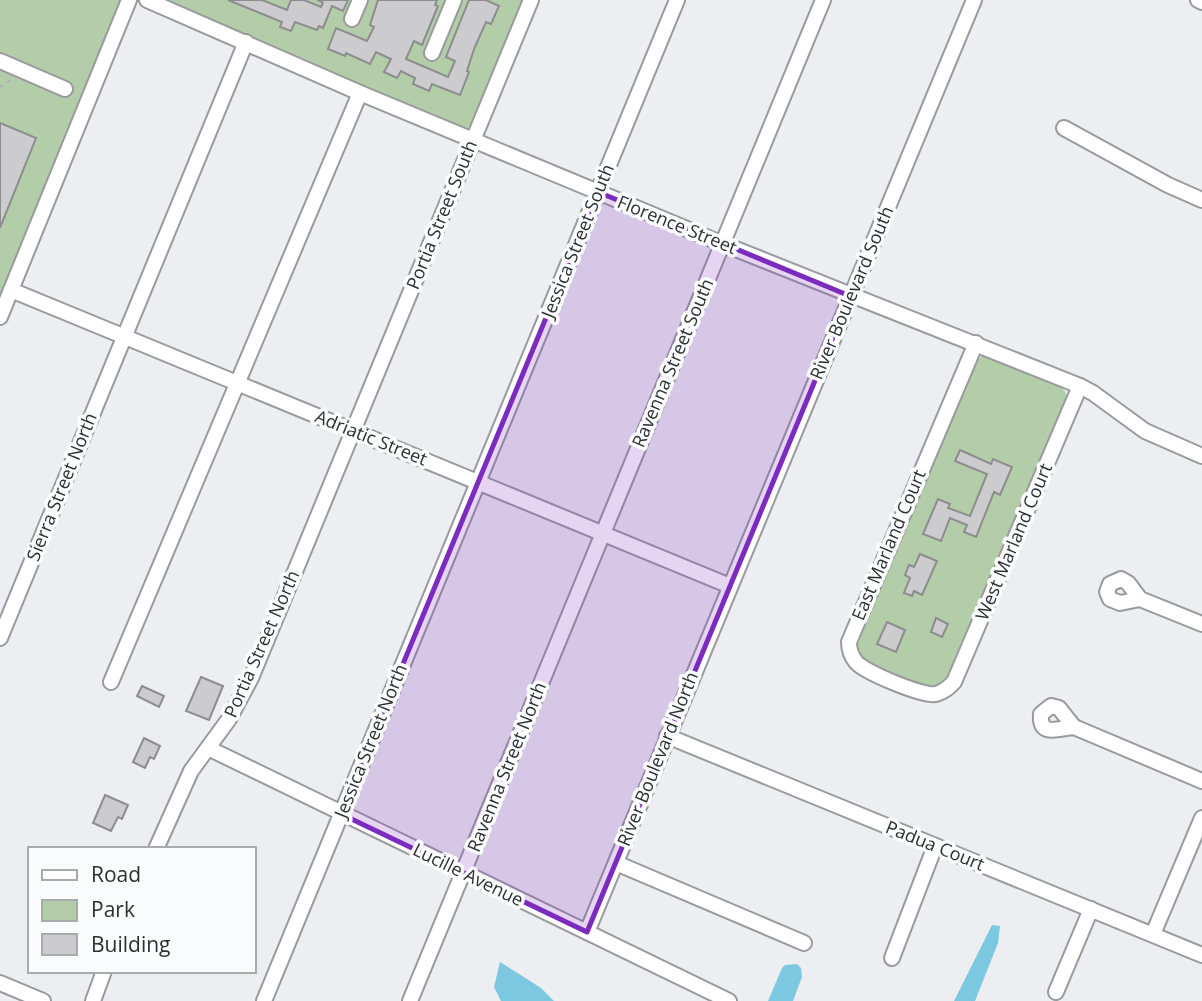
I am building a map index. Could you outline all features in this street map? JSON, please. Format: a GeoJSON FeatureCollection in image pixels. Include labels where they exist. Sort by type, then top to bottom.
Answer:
{"type":"FeatureCollection","features":[{"type":"Feature","properties":{"kind":"street"},"geometry":{"type":"LineString","coordinates":[[0,317],[129,0]]}},
{"type":"Feature","properties":{"kind":"street","name":"Florence Street"},"geometry":{"type":"LineString","coordinates":[[147,0],[360,93],[723,244],[1080,386],[1145,431],[1202,456]]}},
{"type":"Feature","properties":{"kind":"street"},"geometry":{"type":"LineString","coordinates":[[352,19],[360,0]]}},
{"type":"Feature","properties":{"kind":"street"},"geometry":{"type":"LineString","coordinates":[[432,53],[454,0]]}},
{"type":"Feature","properties":{"kind":"street","name":"Portia Street South"},"geometry":{"type":"LineString","coordinates":[[354,431],[531,0]]}},
{"type":"Feature","properties":{"kind":"street","name":"Jessica Street South"},"geometry":{"type":"LineString","coordinates":[[478,482],[677,0]]}},
{"type":"Feature","properties":{"kind":"street","name":"Ravenna Street South"},"geometry":{"type":"LineString","coordinates":[[603,533],[823,0]]}},
{"type":"Feature","properties":{"kind":"street","name":"River Boulevard South"},"geometry":{"type":"LineString","coordinates":[[730,586],[974,0]]}},
{"type":"Feature","properties":{"kind":"street","name":"Sierra Street North"},"geometry":{"type":"LineString","coordinates":[[0,638],[246,42]]}},
{"type":"Feature","properties":{"kind":"street"},"geometry":{"type":"LineString","coordinates":[[0,61],[65,89]]}},
{"type":"Feature","properties":{"kind":"street"},"geometry":{"type":"LineString","coordinates":[[111,682],[360,93]]}},
{"type":"Feature","properties":{"kind":"street"},"geometry":{"type":"LineString","coordinates":[[1064,128],[1156,179],[1202,200]]}},
{"type":"Feature","properties":{"kind":"street","name":"Adriatic Street"},"geometry":{"type":"LineString","coordinates":[[11,290],[730,586]]}},
{"type":"Feature","properties":{"kind":"street","name":"East Marland Court"},"geometry":{"type":"LineString","coordinates":[[940,693],[930,695],[919,692],[865,669],[854,661],[849,642],[976,343]]}},
{"type":"Feature","properties":{"kind":"street","name":"West Marland Court"},"geometry":{"type":"LineString","coordinates":[[940,693],[950,686],[957,676],[1080,386]]}},
{"type":"Feature","properties":{"kind":"street","name":"Portia Street North"},"geometry":{"type":"LineString","coordinates":[[157,847],[191,771],[229,719],[251,678],[354,431]]}},
{"type":"Feature","properties":{"kind":"street","name":"Jessica Street North"},"geometry":{"type":"LineString","coordinates":[[264,1001],[478,482]]}},
{"type":"Feature","properties":{"kind":"street","name":"Ravenna Street North"},"geometry":{"type":"LineString","coordinates":[[410,1001],[603,533]]}},
{"type":"Feature","properties":{"kind":"street","name":"River Boulevard North"},"geometry":{"type":"LineString","coordinates":[[587,932],[730,586]]}},
{"type":"Feature","properties":{"kind":"street"},"geometry":{"type":"LineString","coordinates":[[1140,599],[1202,624]]}},
{"type":"Feature","properties":{"kind":"street"},"geometry":{"type":"LineString","coordinates":[[1074,727],[1202,781]]}},
{"type":"Feature","properties":{"kind":"street","name":"Padua Court"},"geometry":{"type":"LineString","coordinates":[[667,736],[1202,956]]}},
{"type":"Feature","properties":{"kind":"street","name":"Lucille Avenue"},"geometry":{"type":"LineString","coordinates":[[208,748],[729,1001]]}},
{"type":"Feature","properties":{"kind":"street"},"geometry":{"type":"LineString","coordinates":[[1153,934],[1202,818]]}},
{"type":"Feature","properties":{"kind":"street"},"geometry":{"type":"LineString","coordinates":[[892,958],[935,846]]}},
{"type":"Feature","properties":{"kind":"street"},"geometry":{"type":"LineString","coordinates":[[616,863],[804,943]]}},
{"type":"Feature","properties":{"kind":"street"},"geometry":{"type":"LineString","coordinates":[[1056,992],[1091,909]]}},
{"type":"Feature","properties":{"kind":"street"},"geometry":{"type":"LineString","coordinates":[[93,1001],[103,973]]}},
{"type":"Feature","properties":{"kind":"street"},"geometry":{"type":"LineString","coordinates":[[0,983],[43,1001]]}},
{"type":"Feature","properties":{"kind":"highlighted area"},"geometry":{"type":"Polygon","coordinates":[[[598,192],[850,296],[587,932],[341,814],[598,192]]]}},
{"type":"Feature","properties":{"kind":"green space"},"geometry":{"type":"Polygon","coordinates":[[[0,0],[120,0],[120,9],[0,299],[0,0]]]}},
{"type":"Feature","properties":{"kind":"green space"},"geometry":{"type":"Polygon","coordinates":[[[159,0],[526,0],[472,126],[466,129],[458,128],[159,0]]]}},
{"type":"Feature","properties":{"kind":"green space"},"geometry":{"type":"Polygon","coordinates":[[[982,356],[1057,384],[1065,391],[1068,400],[948,680],[938,688],[927,689],[868,665],[860,658],[856,642],[975,362],[982,356]]]}},
{"type":"Feature","properties":{"kind":"water"},"geometry":{"type":"Polygon","coordinates":[[[992,925],[1000,926],[998,943],[975,1001],[954,1001],[992,925]]]}},
{"type":"Feature","properties":{"kind":"water"},"geometry":{"type":"Polygon","coordinates":[[[500,962],[541,988],[554,1001],[501,1001],[494,987],[500,962]]]}},
{"type":"Feature","properties":{"kind":"water"},"geometry":{"type":"Polygon","coordinates":[[[797,964],[801,968],[802,977],[793,1001],[768,1001],[782,968],[785,965],[797,964]]]}},
{"type":"Feature","properties":{"kind":"building"},"geometry":{"type":"Polygon","coordinates":[[[228,0],[262,0],[287,10],[291,0],[304,0],[321,7],[323,3],[318,0],[348,0],[343,11],[332,6],[323,28],[319,26],[317,30],[295,22],[291,31],[280,27],[282,22],[228,0]]]}},
{"type":"Feature","properties":{"kind":"building"},"geometry":{"type":"Polygon","coordinates":[[[378,0],[437,0],[435,5],[438,6],[422,45],[414,41],[406,59],[448,77],[455,61],[446,57],[469,0],[486,0],[499,6],[491,24],[486,22],[474,49],[460,95],[432,84],[429,91],[413,84],[415,78],[401,71],[397,78],[384,72],[391,59],[376,52],[370,64],[346,53],[345,56],[328,49],[336,28],[367,41],[374,27],[370,25],[378,0]]]}},
{"type":"Feature","properties":{"kind":"building"},"geometry":{"type":"Polygon","coordinates":[[[0,123],[36,138],[0,228],[0,123]]]}},
{"type":"Feature","properties":{"kind":"building"},"geometry":{"type":"Polygon","coordinates":[[[960,450],[991,464],[993,459],[1012,467],[1000,495],[994,492],[976,537],[964,532],[967,525],[950,518],[941,541],[923,534],[938,499],[950,504],[948,508],[970,516],[987,474],[955,461],[960,450]]]}},
{"type":"Feature","properties":{"kind":"building"},"geometry":{"type":"Polygon","coordinates":[[[920,554],[937,561],[922,595],[914,591],[912,596],[904,593],[910,578],[905,575],[909,565],[914,567],[920,554]]]}},
{"type":"Feature","properties":{"kind":"building"},"geometry":{"type":"Polygon","coordinates":[[[936,618],[948,624],[942,637],[931,632],[936,618]]]}},
{"type":"Feature","properties":{"kind":"building"},"geometry":{"type":"Polygon","coordinates":[[[887,622],[905,630],[896,652],[877,644],[887,622]]]}},
{"type":"Feature","properties":{"kind":"building"},"geometry":{"type":"Polygon","coordinates":[[[201,677],[223,686],[209,720],[186,711],[201,677]]]}},
{"type":"Feature","properties":{"kind":"building"},"geometry":{"type":"Polygon","coordinates":[[[142,686],[164,696],[159,707],[137,696],[142,686]]]}},
{"type":"Feature","properties":{"kind":"building"},"geometry":{"type":"Polygon","coordinates":[[[144,738],[160,746],[154,759],[150,757],[145,768],[133,762],[144,738]]]}},
{"type":"Feature","properties":{"kind":"building"},"geometry":{"type":"Polygon","coordinates":[[[105,795],[128,805],[122,819],[118,817],[111,831],[93,823],[105,795]]]}}]}
